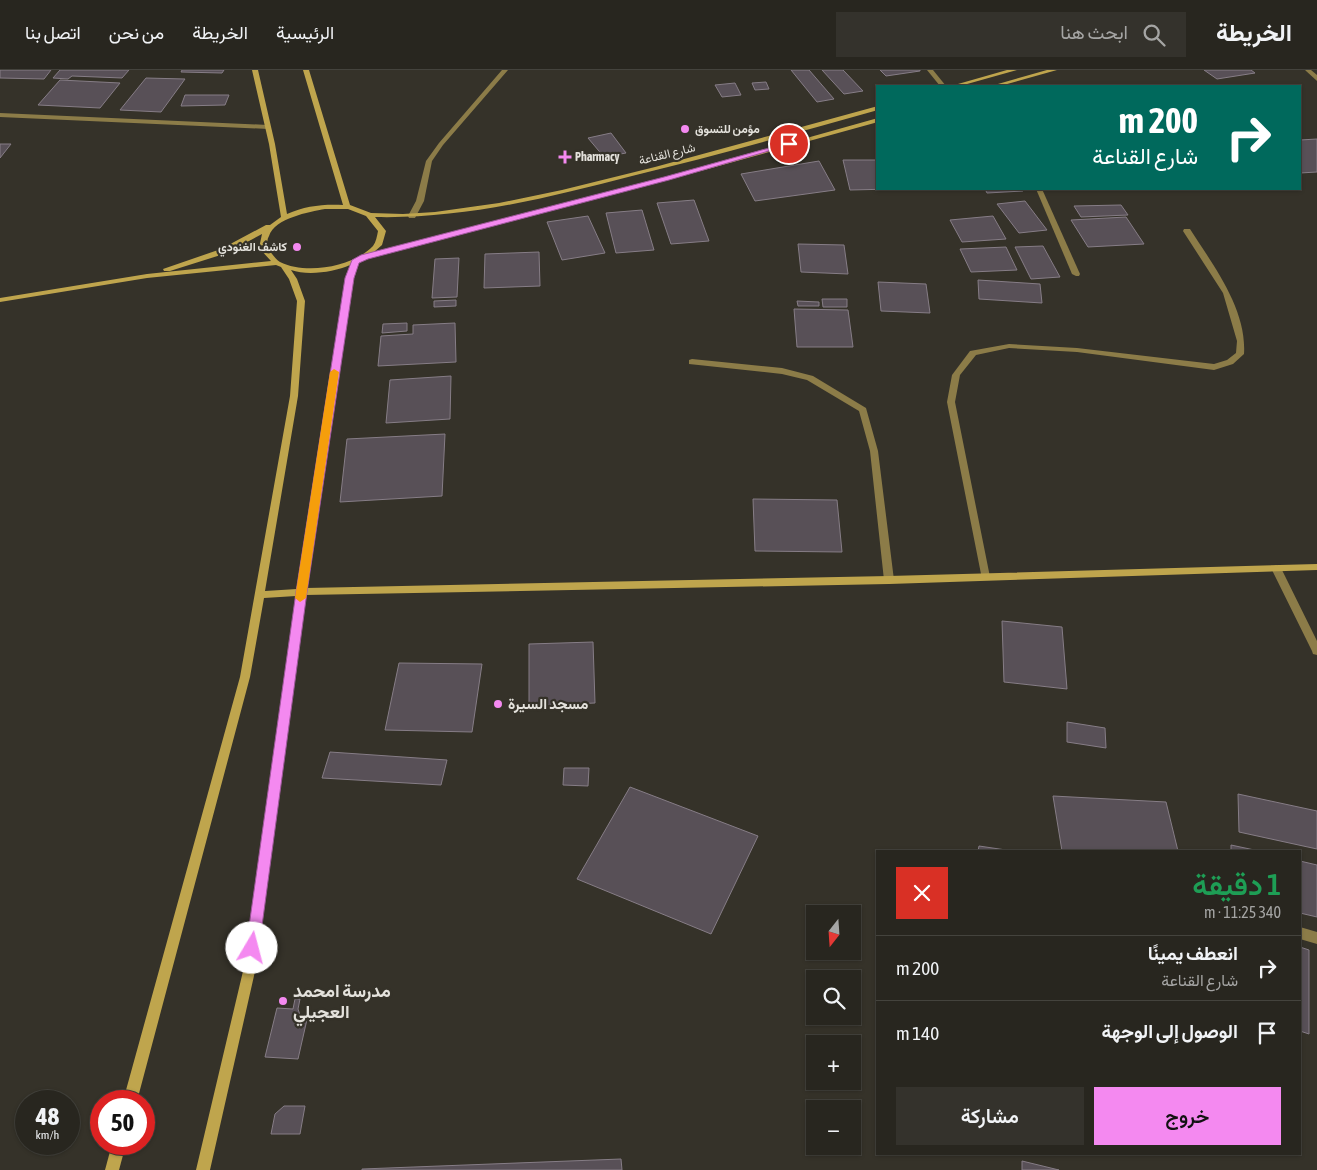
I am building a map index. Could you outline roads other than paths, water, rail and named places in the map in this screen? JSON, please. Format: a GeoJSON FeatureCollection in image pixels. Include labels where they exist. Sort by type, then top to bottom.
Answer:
{"type":"FeatureCollection","features":[{"type":"Feature","properties":{"kind":"main road"},"geometry":{"type":"LineString","coordinates":[[255,70],[268,127],[284,217]]}},
{"type":"Feature","properties":{"kind":"main road"},"geometry":{"type":"LineString","coordinates":[[306,70],[347,207]]}},
{"type":"Feature","properties":{"kind":"main road"},"geometry":{"type":"LineString","coordinates":[[958,85],[1014,70]]}},
{"type":"Feature","properties":{"kind":"main road"},"geometry":{"type":"LineString","coordinates":[[998,85],[1054,70]]}},
{"type":"Feature","properties":{"kind":"main road","name":"شارع القناعة"},"geometry":{"type":"LineString","coordinates":[[147,276],[224,251],[284,217],[310,208],[347,207],[369,215],[412,216],[489,209],[751,145],[876,111]]}},
{"type":"Feature","properties":{"kind":"main road","name":"شارع القناعة"},"geometry":{"type":"LineString","coordinates":[[147,276],[280,265],[298,270],[320,270],[342,266],[360,259],[876,121]]}},
{"type":"Feature","properties":{"kind":"main road"},"geometry":{"type":"LineString","coordinates":[[571,190],[580,201]]}},
{"type":"Feature","properties":{"kind":"main road"},"geometry":{"type":"LineString","coordinates":[[203,1170],[250,967],[301,592],[350,278],[360,259],[378,244],[382,231],[376,220],[369,215]]}},
{"type":"Feature","properties":{"kind":"main road"},"geometry":{"type":"LineString","coordinates":[[133,1090],[245,676],[294,396],[301,301],[293,280],[280,265],[265,254],[262,243],[263,237],[271,226]]}},
{"type":"Feature","properties":{"kind":"main road"},"geometry":{"type":"LineString","coordinates":[[0,300],[147,276]]}},
{"type":"Feature","properties":{"kind":"main road"},"geometry":{"type":"LineString","coordinates":[[259,595],[301,592],[889,580],[1317,567]]}},
{"type":"Feature","properties":{"kind":"main road"},"geometry":{"type":"LineString","coordinates":[[112,1170],[116,1155]]}},
{"type":"Feature","properties":{"kind":"street"},"geometry":{"type":"LineString","coordinates":[[412,216],[420,201],[430,161],[441,144],[505,70]]}},
{"type":"Feature","properties":{"kind":"street"},"geometry":{"type":"LineString","coordinates":[[930,70],[942,85]]}},
{"type":"Feature","properties":{"kind":"street"},"geometry":{"type":"LineString","coordinates":[[1308,70],[1317,79]]}},
{"type":"Feature","properties":{"kind":"street"},"geometry":{"type":"LineString","coordinates":[[0,115],[268,127]]}},
{"type":"Feature","properties":{"kind":"street"},"geometry":{"type":"LineString","coordinates":[[1039,190],[1076,274]]}},
{"type":"Feature","properties":{"kind":"street"},"geometry":{"type":"LineString","coordinates":[[985,577],[952,402],[956,375],[973,353],[1009,346],[1077,350],[1151,361],[1214,367],[1230,362],[1240,354],[1242,341],[1227,293],[1187,232]]}},
{"type":"Feature","properties":{"kind":"street"},"geometry":{"type":"LineString","coordinates":[[692,362],[782,371],[810,378],[863,410],[874,452],[889,580]]}},
{"type":"Feature","properties":{"kind":"street"},"geometry":{"type":"LineString","coordinates":[[1276,568],[1317,651]]}},
{"type":"Feature","properties":{"kind":"street"},"geometry":{"type":"LineString","coordinates":[[1301,933],[1317,938]]}},
{"type":"Feature","properties":{"kind":"place","name":"مؤمن للتسوق"},"geometry":{"type":"Point","coordinates":[685,129]}},
{"type":"Feature","properties":{"kind":"place","name":"Pharmacy"},"geometry":{"type":"Point","coordinates":[565,157]}},
{"type":"Feature","properties":{"kind":"place","name":"كاشف الغنودي"},"geometry":{"type":"Point","coordinates":[297,247]}},
{"type":"Feature","properties":{"kind":"place","name":"مسجد السيرة"},"geometry":{"type":"Point","coordinates":[498,704]}},
{"type":"Feature","properties":{"kind":"place","name":"مدرسة امحمد العجيلي"},"geometry":{"type":"Point","coordinates":[283,1001]}}]}
